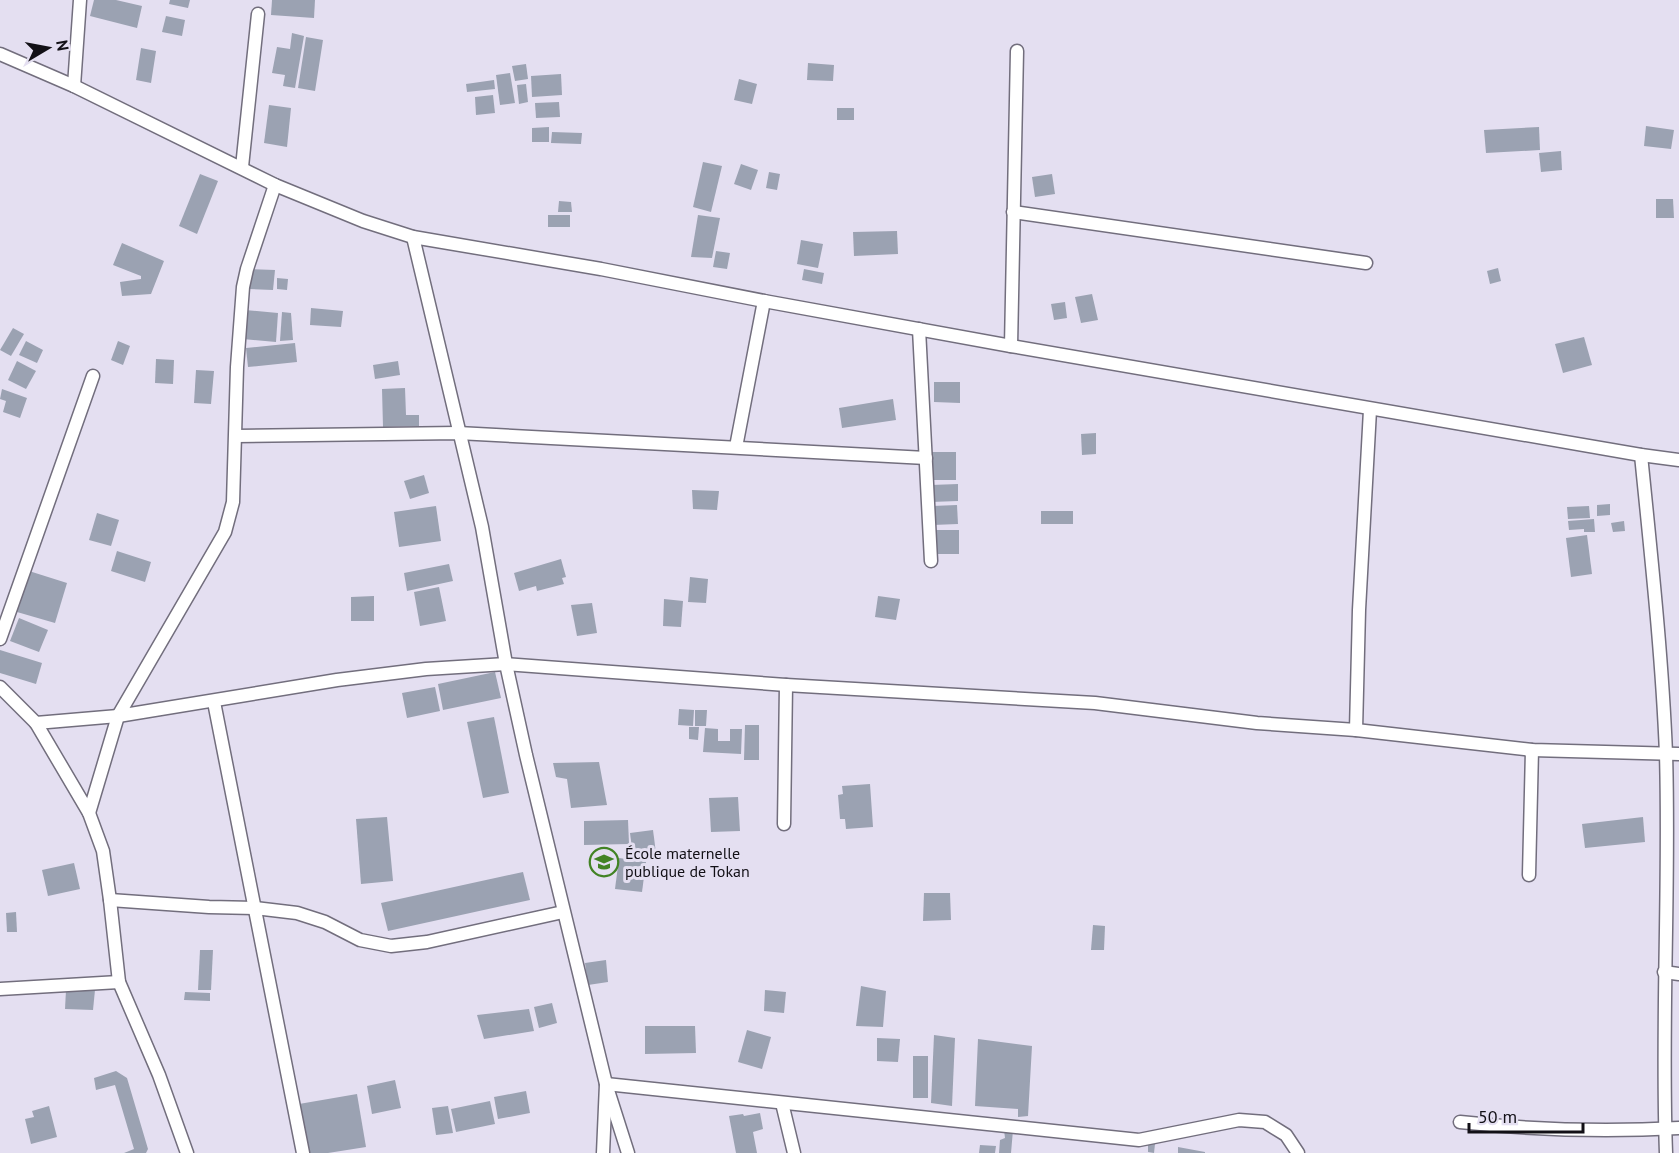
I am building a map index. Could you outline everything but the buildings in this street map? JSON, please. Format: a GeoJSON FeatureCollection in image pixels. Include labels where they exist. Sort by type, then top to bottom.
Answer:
{"type":"FeatureCollection","features":[{"type":"Feature","properties":{"kind":"street"},"geometry":{"type":"LineString","coordinates":[[74,87],[80,0]]}},
{"type":"Feature","properties":{"kind":"street"},"geometry":{"type":"LineString","coordinates":[[242,167],[258,14]]}},
{"type":"Feature","properties":{"kind":"street"},"geometry":{"type":"LineString","coordinates":[[1011,346],[1017,51]]}},
{"type":"Feature","properties":{"kind":"street"},"geometry":{"type":"LineString","coordinates":[[0,54],[242,167],[275,185],[363,221],[413,237],[601,269],[764,301],[1370,410],[1679,460]]}},
{"type":"Feature","properties":{"kind":"street"},"geometry":{"type":"LineString","coordinates":[[89,813],[118,716],[225,532],[233,502],[237,367],[243,287],[275,185]]}},
{"type":"Feature","properties":{"kind":"street"},"geometry":{"type":"LineString","coordinates":[[1014,212],[1366,263]]}},
{"type":"Feature","properties":{"kind":"street"},"geometry":{"type":"LineString","coordinates":[[413,237],[482,527],[506,663],[563,912],[606,1084],[628,1153]]}},
{"type":"Feature","properties":{"kind":"street"},"geometry":{"type":"LineString","coordinates":[[736,447],[764,301]]}},
{"type":"Feature","properties":{"kind":"street"},"geometry":{"type":"LineString","coordinates":[[919,329],[931,561]]}},
{"type":"Feature","properties":{"kind":"street"},"geometry":{"type":"LineString","coordinates":[[0,639],[93,376]]}},
{"type":"Feature","properties":{"kind":"street"},"geometry":{"type":"LineString","coordinates":[[1356,730],[1359,610],[1370,410]]}},
{"type":"Feature","properties":{"kind":"street"},"geometry":{"type":"LineString","coordinates":[[236,436],[458,433],[926,458]]}},
{"type":"Feature","properties":{"kind":"street"},"geometry":{"type":"LineString","coordinates":[[1641,455],[1659,621],[1666,755],[1667,902],[1664,972],[1666,1153]]}},
{"type":"Feature","properties":{"kind":"street"},"geometry":{"type":"LineString","coordinates":[[36,723],[118,716],[337,680],[426,669],[506,663],[786,685],[1095,703],[1257,723],[1356,730],[1532,750],[1679,754]]}},
{"type":"Feature","properties":{"kind":"street"},"geometry":{"type":"LineString","coordinates":[[784,824],[786,685]]}},
{"type":"Feature","properties":{"kind":"street"},"geometry":{"type":"LineString","coordinates":[[0,687],[36,723],[89,813],[103,851],[119,982],[159,1075],[187,1153]]}},
{"type":"Feature","properties":{"kind":"street"},"geometry":{"type":"LineString","coordinates":[[214,702],[303,1153]]}},
{"type":"Feature","properties":{"kind":"street"},"geometry":{"type":"LineString","coordinates":[[1529,875],[1532,750]]}},
{"type":"Feature","properties":{"kind":"street"},"geometry":{"type":"LineString","coordinates":[[110,900],[255,908],[297,913],[325,922],[360,940],[391,946],[427,942],[563,912]]}},
{"type":"Feature","properties":{"kind":"street"},"geometry":{"type":"LineString","coordinates":[[1664,972],[1679,974]]}},
{"type":"Feature","properties":{"kind":"street"},"geometry":{"type":"LineString","coordinates":[[0,989],[119,982]]}},
{"type":"Feature","properties":{"kind":"street"},"geometry":{"type":"LineString","coordinates":[[606,1084],[1139,1140],[1239,1120],[1265,1122],[1286,1135],[1298,1153]]}},
{"type":"Feature","properties":{"kind":"street"},"geometry":{"type":"LineString","coordinates":[[603,1153],[606,1084]]}},
{"type":"Feature","properties":{"kind":"street"},"geometry":{"type":"LineString","coordinates":[[782,1102],[794,1153]]}},
{"type":"Feature","properties":{"kind":"street"},"geometry":{"type":"LineString","coordinates":[[1460,1122],[1521,1128],[1580,1130],[1679,1128]]}},
{"type":"Feature","properties":{"kind":"place","name":"École maternelle publique de Tokan"},"geometry":{"type":"Point","coordinates":[604,862]}}]}
